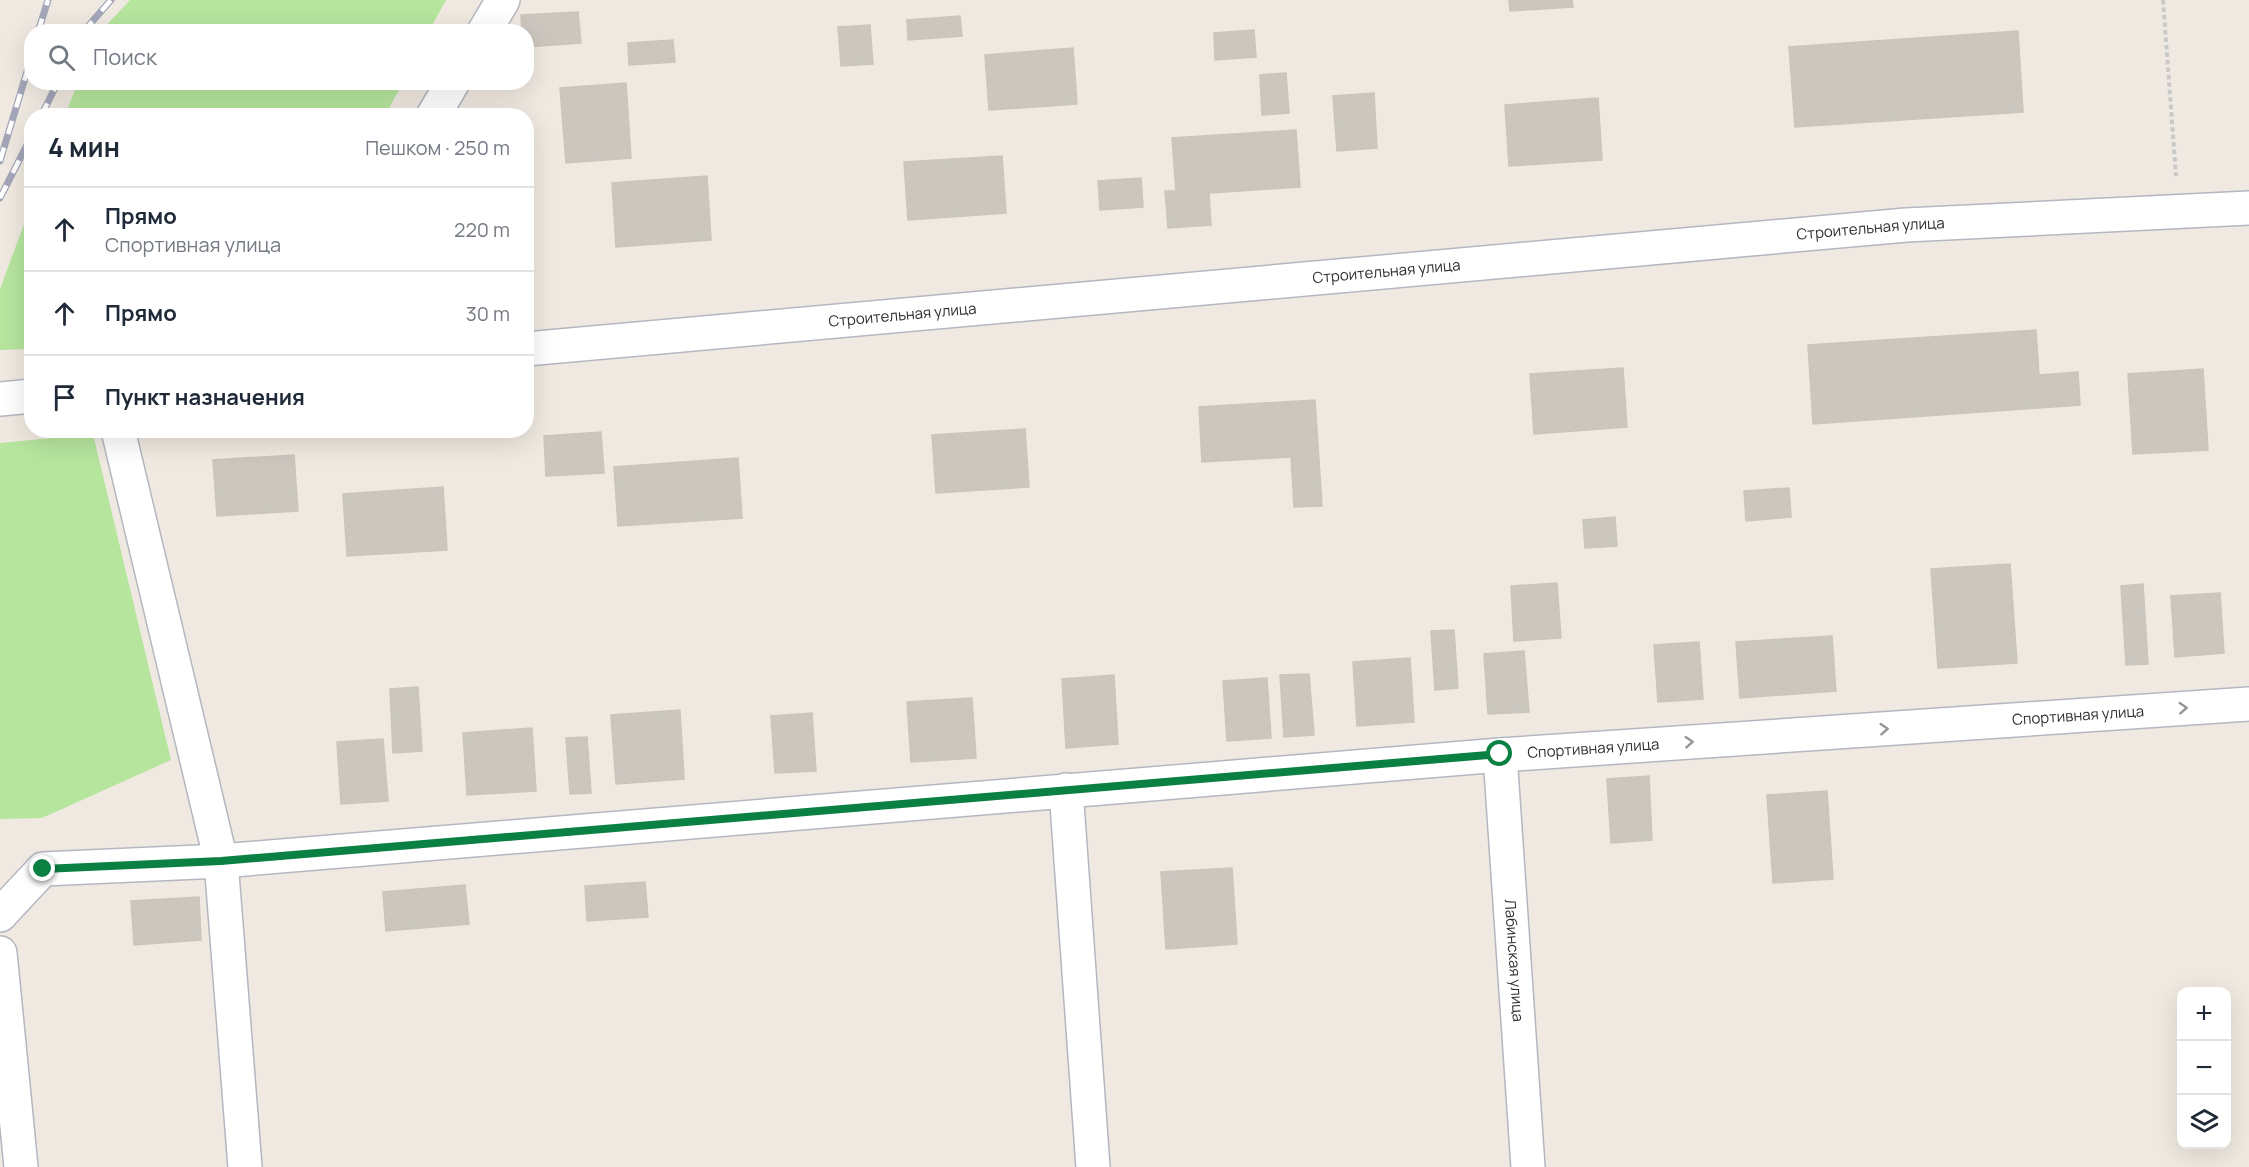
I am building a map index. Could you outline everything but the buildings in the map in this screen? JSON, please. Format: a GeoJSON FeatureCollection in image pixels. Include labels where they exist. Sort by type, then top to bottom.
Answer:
{"type":"FeatureCollection","features":[{"type":"Feature","properties":{"kind":"street"},"geometry":{"type":"LineString","coordinates":[[489,24],[503,0]]}},
{"type":"Feature","properties":{"kind":"street"},"geometry":{"type":"LineString","coordinates":[[438,108],[449,90]]}},
{"type":"Feature","properties":{"kind":"street","name":"Строительная улица"},"geometry":{"type":"LineString","coordinates":[[534,348],[1906,225],[2249,208]]}},
{"type":"Feature","properties":{"kind":"street"},"geometry":{"type":"LineString","coordinates":[[0,399],[24,397]]}},
{"type":"Feature","properties":{"kind":"street"},"geometry":{"type":"LineString","coordinates":[[120,438],[221,861],[245,1167]]}},
{"type":"Feature","properties":{"kind":"street","name":"Спортивная улица"},"geometry":{"type":"LineString","coordinates":[[0,915],[43,869],[221,861],[1500,754],[2249,704]]}},
{"type":"Feature","properties":{"kind":"street","name":"Лабинская улица"},"geometry":{"type":"LineString","coordinates":[[1500,754],[1528,1167]]}},
{"type":"Feature","properties":{"kind":"street"},"geometry":{"type":"LineString","coordinates":[[1066,790],[1093,1167]]}},
{"type":"Feature","properties":{"kind":"street"},"geometry":{"type":"LineString","coordinates":[[0,952],[21,1167]]}},
{"type":"Feature","properties":{"kind":"path"},"geometry":{"type":"LineString","coordinates":[[2163,0],[2178,212]]}},
{"type":"Feature","properties":{"kind":"green space"},"geometry":{"type":"Polygon","coordinates":[[[130,0],[446,0],[433,24],[108,24],[130,0]]]}},
{"type":"Feature","properties":{"kind":"green space"},"geometry":{"type":"Polygon","coordinates":[[[75,90],[399,90],[389,108],[68,108],[75,90]]]}},
{"type":"Feature","properties":{"kind":"green space"},"geometry":{"type":"Polygon","coordinates":[[[24,224],[24,349],[0,350],[0,289],[24,224]]]}},
{"type":"Feature","properties":{"kind":"green space"},"geometry":{"type":"Polygon","coordinates":[[[52,438],[94,438],[171,760],[42,818],[0,819],[0,443],[52,438]]]}},
{"type":"Feature","properties":{"kind":"railway"},"geometry":{"type":"LineString","coordinates":[[40,24],[48,0]]}},
{"type":"Feature","properties":{"kind":"railway"},"geometry":{"type":"LineString","coordinates":[[90,24],[111,0]]}},
{"type":"Feature","properties":{"kind":"railway"},"geometry":{"type":"LineString","coordinates":[[0,161],[24,82]]}},
{"type":"Feature","properties":{"kind":"railway"},"geometry":{"type":"LineString","coordinates":[[45,108],[54,90]]}},
{"type":"Feature","properties":{"kind":"railway"},"geometry":{"type":"LineString","coordinates":[[0,198],[24,151]]}},
{"type":"Feature","properties":{"kind":"route"},"geometry":{"type":"LineString","coordinates":[[43,869],[221,861],[1500,754]]}}]}
